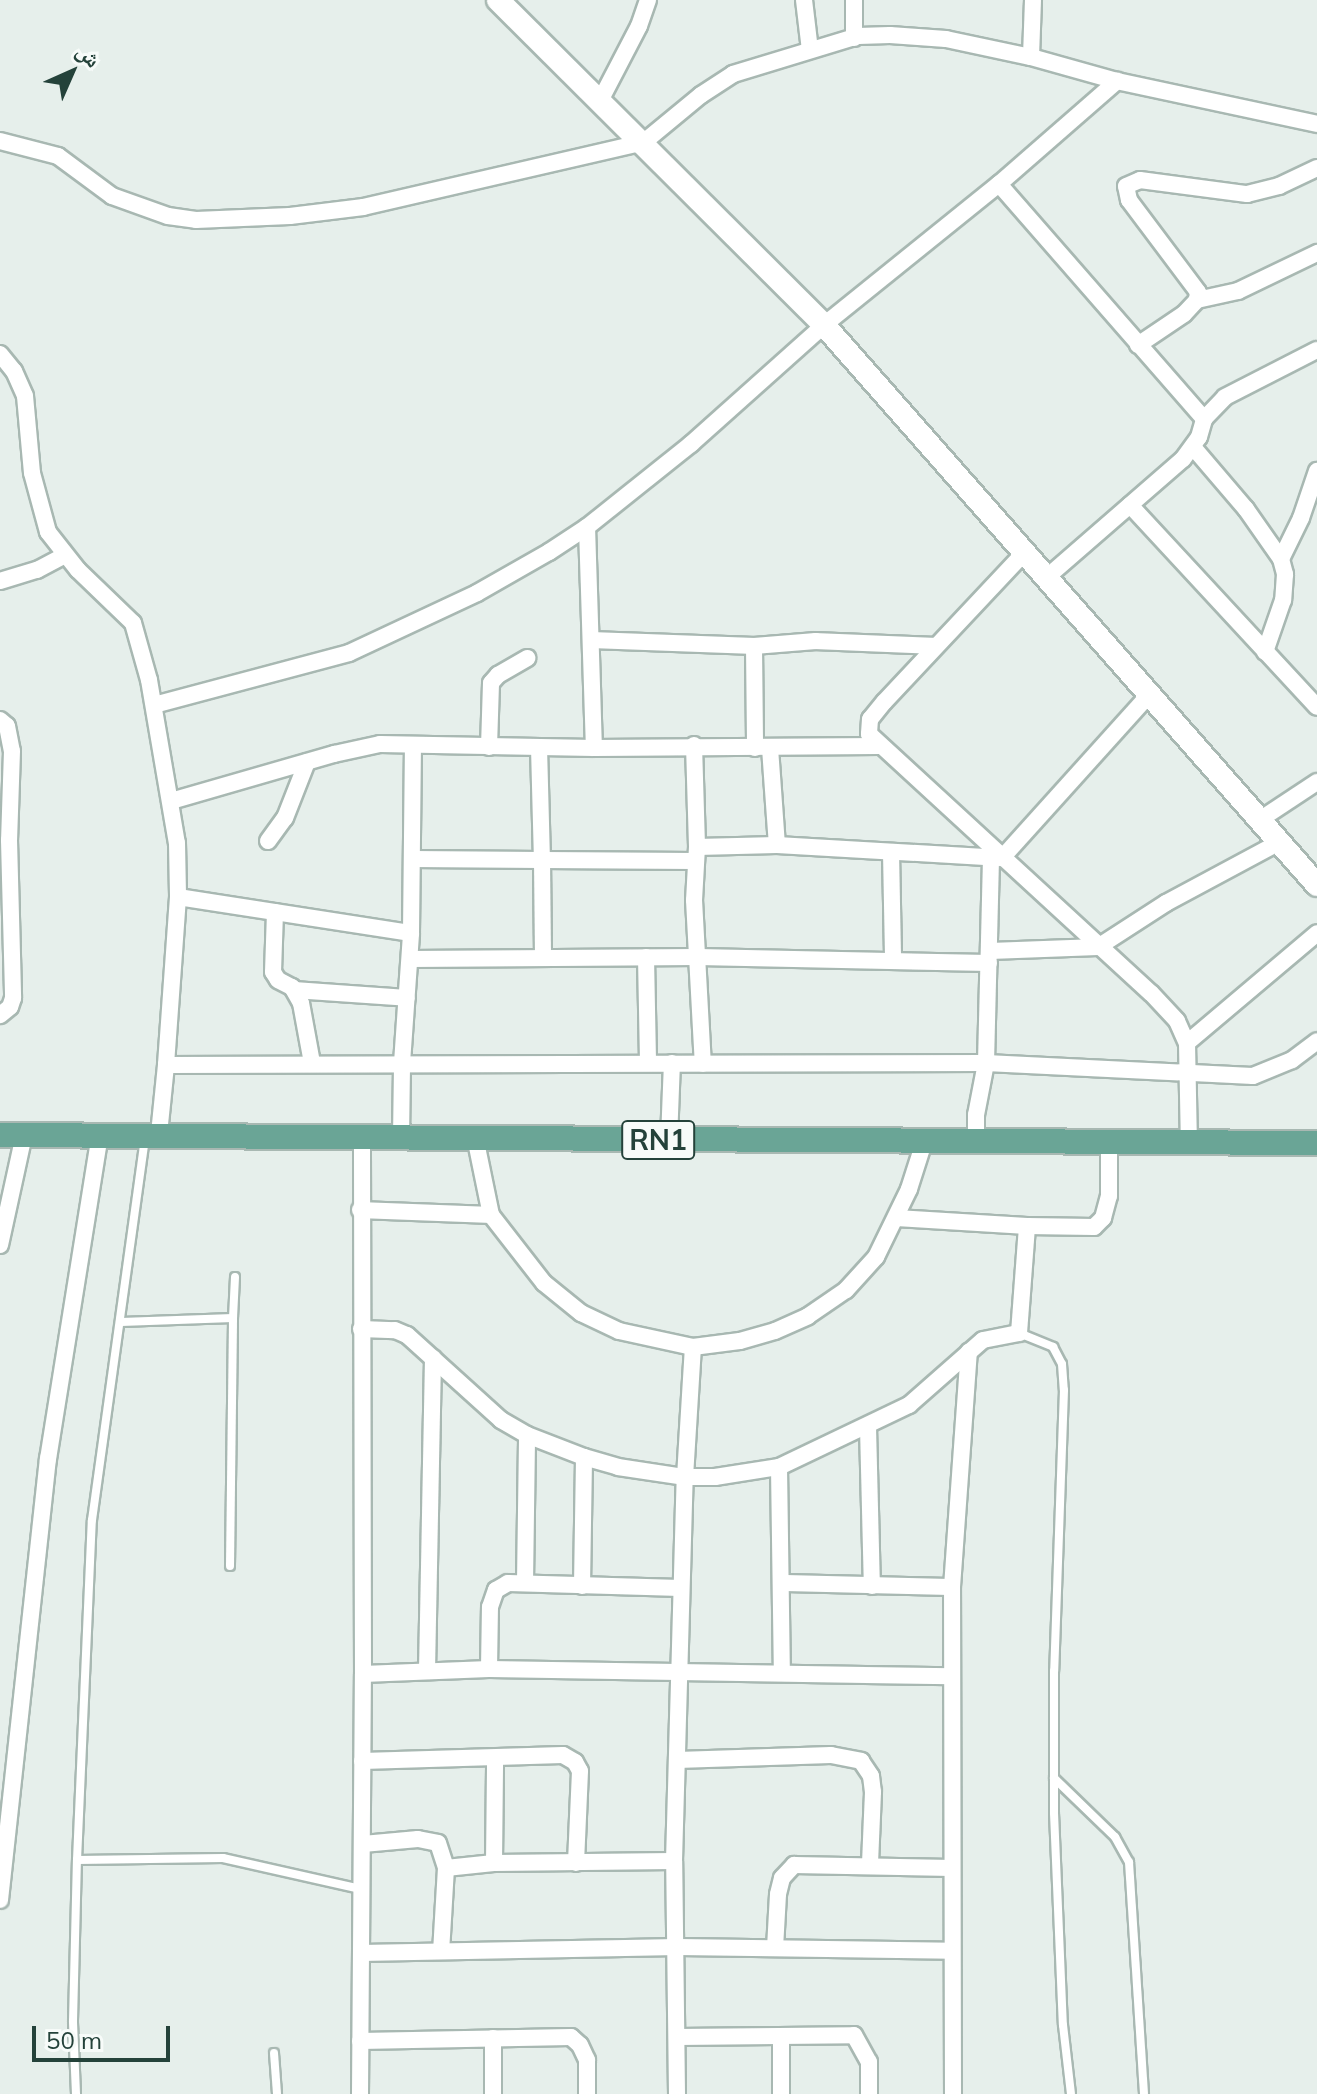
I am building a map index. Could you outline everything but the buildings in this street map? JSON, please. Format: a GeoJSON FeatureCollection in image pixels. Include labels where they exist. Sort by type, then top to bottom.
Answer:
{"type":"FeatureCollection","features":[{"type":"Feature","properties":{"kind":"main road"},"geometry":{"type":"LineString","coordinates":[[498,0],[601,99],[824,325],[1317,885]]}},
{"type":"Feature","properties":{"kind":"main road","name":"RN1"},"geometry":{"type":"LineString","coordinates":[[12,1135],[1317,1143]]}},
{"type":"Feature","properties":{"kind":"street"},"geometry":{"type":"LineString","coordinates":[[601,99],[639,26],[648,0]]}},
{"type":"Feature","properties":{"kind":"street"},"geometry":{"type":"LineString","coordinates":[[804,0],[810,50]]}},
{"type":"Feature","properties":{"kind":"street"},"geometry":{"type":"LineString","coordinates":[[854,0],[854,38]]}},
{"type":"Feature","properties":{"kind":"street"},"geometry":{"type":"LineString","coordinates":[[1031,57],[1033,0]]}},
{"type":"Feature","properties":{"kind":"street"},"geometry":{"type":"LineString","coordinates":[[0,141],[58,156],[101,188],[127,202],[168,216],[196,220],[252,220],[363,207],[644,142],[701,95],[733,74],[854,38],[890,35],[946,39],[1031,57],[1117,81],[1317,124]]}},
{"type":"Feature","properties":{"kind":"street"},"geometry":{"type":"LineString","coordinates":[[154,705],[349,653],[477,593],[587,527],[691,444],[824,325],[999,184],[1117,81]]}},
{"type":"Feature","properties":{"kind":"street"},"geometry":{"type":"LineString","coordinates":[[1197,300],[1196,285],[1136,210],[1126,195],[1126,186],[1140,180],[1247,194],[1279,186],[1317,168]]}},
{"type":"Feature","properties":{"kind":"street"},"geometry":{"type":"LineString","coordinates":[[999,184],[1204,419]]}},
{"type":"Feature","properties":{"kind":"street"},"geometry":{"type":"LineString","coordinates":[[1138,345],[1184,314],[1197,300],[1238,291],[1317,253]]}},
{"type":"Feature","properties":{"kind":"street"},"geometry":{"type":"LineString","coordinates":[[0,354],[21,382],[28,409],[38,500],[48,532],[65,555],[133,623],[154,705],[171,801],[178,897],[166,1065],[153,1134]]}},
{"type":"Feature","properties":{"kind":"street"},"geometry":{"type":"LineString","coordinates":[[1046,578],[1193,447],[1204,419],[1237,389],[1312,357]]}},
{"type":"Feature","properties":{"kind":"street"},"geometry":{"type":"LineString","coordinates":[[1193,447],[1246,509],[1281,559],[1285,574],[1283,600],[1265,652]]}},
{"type":"Feature","properties":{"kind":"street"},"geometry":{"type":"LineString","coordinates":[[1281,559],[1301,518],[1317,471]]}},
{"type":"Feature","properties":{"kind":"street"},"geometry":{"type":"LineString","coordinates":[[1130,505],[1317,707]]}},
{"type":"Feature","properties":{"kind":"street"},"geometry":{"type":"LineString","coordinates":[[587,527],[594,748]]}},
{"type":"Feature","properties":{"kind":"street"},"geometry":{"type":"LineString","coordinates":[[1024,553],[870,719],[869,734],[997,858],[1169,1011],[1182,1027],[1190,1074],[1189,1143]]}},
{"type":"Feature","properties":{"kind":"street"},"geometry":{"type":"LineString","coordinates":[[0,581],[37,570],[65,555]]}},
{"type":"Feature","properties":{"kind":"street"},"geometry":{"type":"LineString","coordinates":[[592,640],[754,646],[816,641],[935,646]]}},
{"type":"Feature","properties":{"kind":"street"},"geometry":{"type":"LineString","coordinates":[[754,646],[763,748],[777,845]]}},
{"type":"Feature","properties":{"kind":"street"},"geometry":{"type":"LineString","coordinates":[[489,747],[491,683],[498,675],[528,658]]}},
{"type":"Feature","properties":{"kind":"street"},"geometry":{"type":"LineString","coordinates":[[976,1142],[976,1115],[986,1063],[989,957],[997,858],[1149,695]]}},
{"type":"Feature","properties":{"kind":"street"},"geometry":{"type":"LineString","coordinates":[[0,720],[7,726],[12,751],[5,840],[13,998],[10,1007],[0,1015]]}},
{"type":"Feature","properties":{"kind":"street"},"geometry":{"type":"LineString","coordinates":[[171,801],[380,744],[594,748],[879,746]]}},
{"type":"Feature","properties":{"kind":"street"},"geometry":{"type":"LineString","coordinates":[[694,745],[694,900],[703,1064]]}},
{"type":"Feature","properties":{"kind":"street"},"geometry":{"type":"LineString","coordinates":[[401,1138],[402,1063],[411,933],[413,746]]}},
{"type":"Feature","properties":{"kind":"street"},"geometry":{"type":"LineString","coordinates":[[539,747],[543,958]]}},
{"type":"Feature","properties":{"kind":"street"},"geometry":{"type":"LineString","coordinates":[[268,841],[285,818],[307,762]]}},
{"type":"Feature","properties":{"kind":"street"},"geometry":{"type":"LineString","coordinates":[[1261,819],[1317,782]]}},
{"type":"Feature","properties":{"kind":"street"},"geometry":{"type":"LineString","coordinates":[[410,959],[698,957],[893,960],[989,957],[1098,947],[1166,903],[1280,842]]}},
{"type":"Feature","properties":{"kind":"street"},"geometry":{"type":"LineString","coordinates":[[412,859],[542,860],[696,854],[777,845],[997,858]]}},
{"type":"Feature","properties":{"kind":"street"},"geometry":{"type":"LineString","coordinates":[[891,852],[893,960]]}},
{"type":"Feature","properties":{"kind":"street"},"geometry":{"type":"LineString","coordinates":[[178,897],[411,933]]}},
{"type":"Feature","properties":{"kind":"street"},"geometry":{"type":"LineString","coordinates":[[275,912],[273,972],[294,990],[306,1024],[312,1063]]}},
{"type":"Feature","properties":{"kind":"street"},"geometry":{"type":"LineString","coordinates":[[1187,1043],[1317,933]]}},
{"type":"Feature","properties":{"kind":"street"},"geometry":{"type":"LineString","coordinates":[[646,957],[648,1062]]}},
{"type":"Feature","properties":{"kind":"street"},"geometry":{"type":"LineString","coordinates":[[294,990],[407,998]]}},
{"type":"Feature","properties":{"kind":"street"},"geometry":{"type":"LineString","coordinates":[[166,1065],[986,1063],[1253,1076],[1292,1060],[1317,1041]]}},
{"type":"Feature","properties":{"kind":"street"},"geometry":{"type":"LineString","coordinates":[[669,1140],[672,1063]]}},
{"type":"Feature","properties":{"kind":"street"},"geometry":{"type":"LineString","coordinates":[[0,1245],[12,1135]]}},
{"type":"Feature","properties":{"kind":"street"},"geometry":{"type":"LineString","coordinates":[[0,1900],[48,1459],[100,1135]]}},
{"type":"Feature","properties":{"kind":"street"},"geometry":{"type":"LineString","coordinates":[[360,2094],[363,1844],[362,1136]]}},
{"type":"Feature","properties":{"kind":"street"},"geometry":{"type":"LineString","coordinates":[[475,1137],[491,1215],[544,1283],[581,1313],[619,1331],[693,1347],[740,1341],[808,1316],[846,1290],[876,1257],[896,1218],[924,1142]]}},
{"type":"Feature","properties":{"kind":"street"},"geometry":{"type":"LineString","coordinates":[[896,1218],[1094,1227],[1103,1218],[1109,1196],[1109,1143]]}},
{"type":"Feature","properties":{"kind":"street"},"geometry":{"type":"LineString","coordinates":[[360,1210],[491,1215]]}},
{"type":"Feature","properties":{"kind":"street"},"geometry":{"type":"LineString","coordinates":[[361,1329],[395,1330],[433,1358],[467,1392],[527,1435],[618,1467],[685,1477],[715,1477],[779,1467],[868,1427],[909,1405],[983,1340],[1019,1333],[1027,1226]]}},
{"type":"Feature","properties":{"kind":"street"},"geometry":{"type":"LineString","coordinates":[[677,2094],[678,1947],[674,1861],[678,1671],[693,1347]]}},
{"type":"Feature","properties":{"kind":"street"},"geometry":{"type":"LineString","coordinates":[[953,2094],[952,1587],[969,1352]]}},
{"type":"Feature","properties":{"kind":"street"},"geometry":{"type":"LineString","coordinates":[[427,1671],[433,1358]]}},
{"type":"Feature","properties":{"kind":"street"},"geometry":{"type":"LineString","coordinates":[[868,1427],[872,1586]]}},
{"type":"Feature","properties":{"kind":"street"},"geometry":{"type":"LineString","coordinates":[[525,1583],[527,1435]]}},
{"type":"Feature","properties":{"kind":"street"},"geometry":{"type":"LineString","coordinates":[[582,1586],[584,1457]]}},
{"type":"Feature","properties":{"kind":"street"},"geometry":{"type":"LineString","coordinates":[[779,1467],[782,1673]]}},
{"type":"Feature","properties":{"kind":"street"},"geometry":{"type":"LineString","coordinates":[[489,1669],[492,1598],[508,1583],[681,1588]]}},
{"type":"Feature","properties":{"kind":"street"},"geometry":{"type":"LineString","coordinates":[[783,1583],[952,1587]]}},
{"type":"Feature","properties":{"kind":"street"},"geometry":{"type":"LineString","coordinates":[[363,1674],[489,1669],[952,1676]]}},
{"type":"Feature","properties":{"kind":"street"},"geometry":{"type":"LineString","coordinates":[[362,1761],[495,1760],[563,1755],[575,1762],[580,1771],[576,1863]]}},
{"type":"Feature","properties":{"kind":"street"},"geometry":{"type":"LineString","coordinates":[[677,1760],[831,1755],[861,1761],[871,1776],[873,1792],[870,1864]]}},
{"type":"Feature","properties":{"kind":"street"},"geometry":{"type":"LineString","coordinates":[[494,1863],[495,1760]]}},
{"type":"Feature","properties":{"kind":"street"},"geometry":{"type":"LineString","coordinates":[[363,1844],[431,1840],[443,1850],[446,1868],[441,1951]]}},
{"type":"Feature","properties":{"kind":"street"},"geometry":{"type":"LineString","coordinates":[[446,1868],[494,1863],[674,1861]]}},
{"type":"Feature","properties":{"kind":"street"},"geometry":{"type":"LineString","coordinates":[[775,1948],[778,1894],[787,1869],[794,1865],[870,1864],[952,1868]]}},
{"type":"Feature","properties":{"kind":"street"},"geometry":{"type":"LineString","coordinates":[[361,1953],[678,1947],[952,1951]]}},
{"type":"Feature","properties":{"kind":"street"},"geometry":{"type":"LineString","coordinates":[[677,2037],[854,2035],[869,2062],[869,2094]]}},
{"type":"Feature","properties":{"kind":"street"},"geometry":{"type":"LineString","coordinates":[[781,2036],[781,2094]]}},
{"type":"Feature","properties":{"kind":"street"},"geometry":{"type":"LineString","coordinates":[[360,2041],[571,2037],[580,2045],[587,2060],[587,2094]]}},
{"type":"Feature","properties":{"kind":"street"},"geometry":{"type":"LineString","coordinates":[[493,2038],[493,2094]]}},
{"type":"Feature","properties":{"kind":"lane"},"geometry":{"type":"LineString","coordinates":[[76,2094],[73,2021],[77,1860],[92,1520],[153,1134]]}},
{"type":"Feature","properties":{"kind":"lane"},"geometry":{"type":"LineString","coordinates":[[230,1566],[235,1277]]}},
{"type":"Feature","properties":{"kind":"lane"},"geometry":{"type":"LineString","coordinates":[[121,1322],[233,1318]]}},
{"type":"Feature","properties":{"kind":"lane"},"geometry":{"type":"LineString","coordinates":[[1019,1333],[1053,1347],[1062,1364],[1064,1390],[1054,1671],[1054,1778],[1063,2025],[1071,2094]]}},
{"type":"Feature","properties":{"kind":"lane"},"geometry":{"type":"LineString","coordinates":[[1054,1778],[1115,1837],[1129,1862],[1144,2094]]}},
{"type":"Feature","properties":{"kind":"lane"},"geometry":{"type":"LineString","coordinates":[[77,1860],[223,1858],[362,1889]]}},
{"type":"Feature","properties":{"kind":"lane"},"geometry":{"type":"LineString","coordinates":[[274,2053],[277,2094]]}}]}
